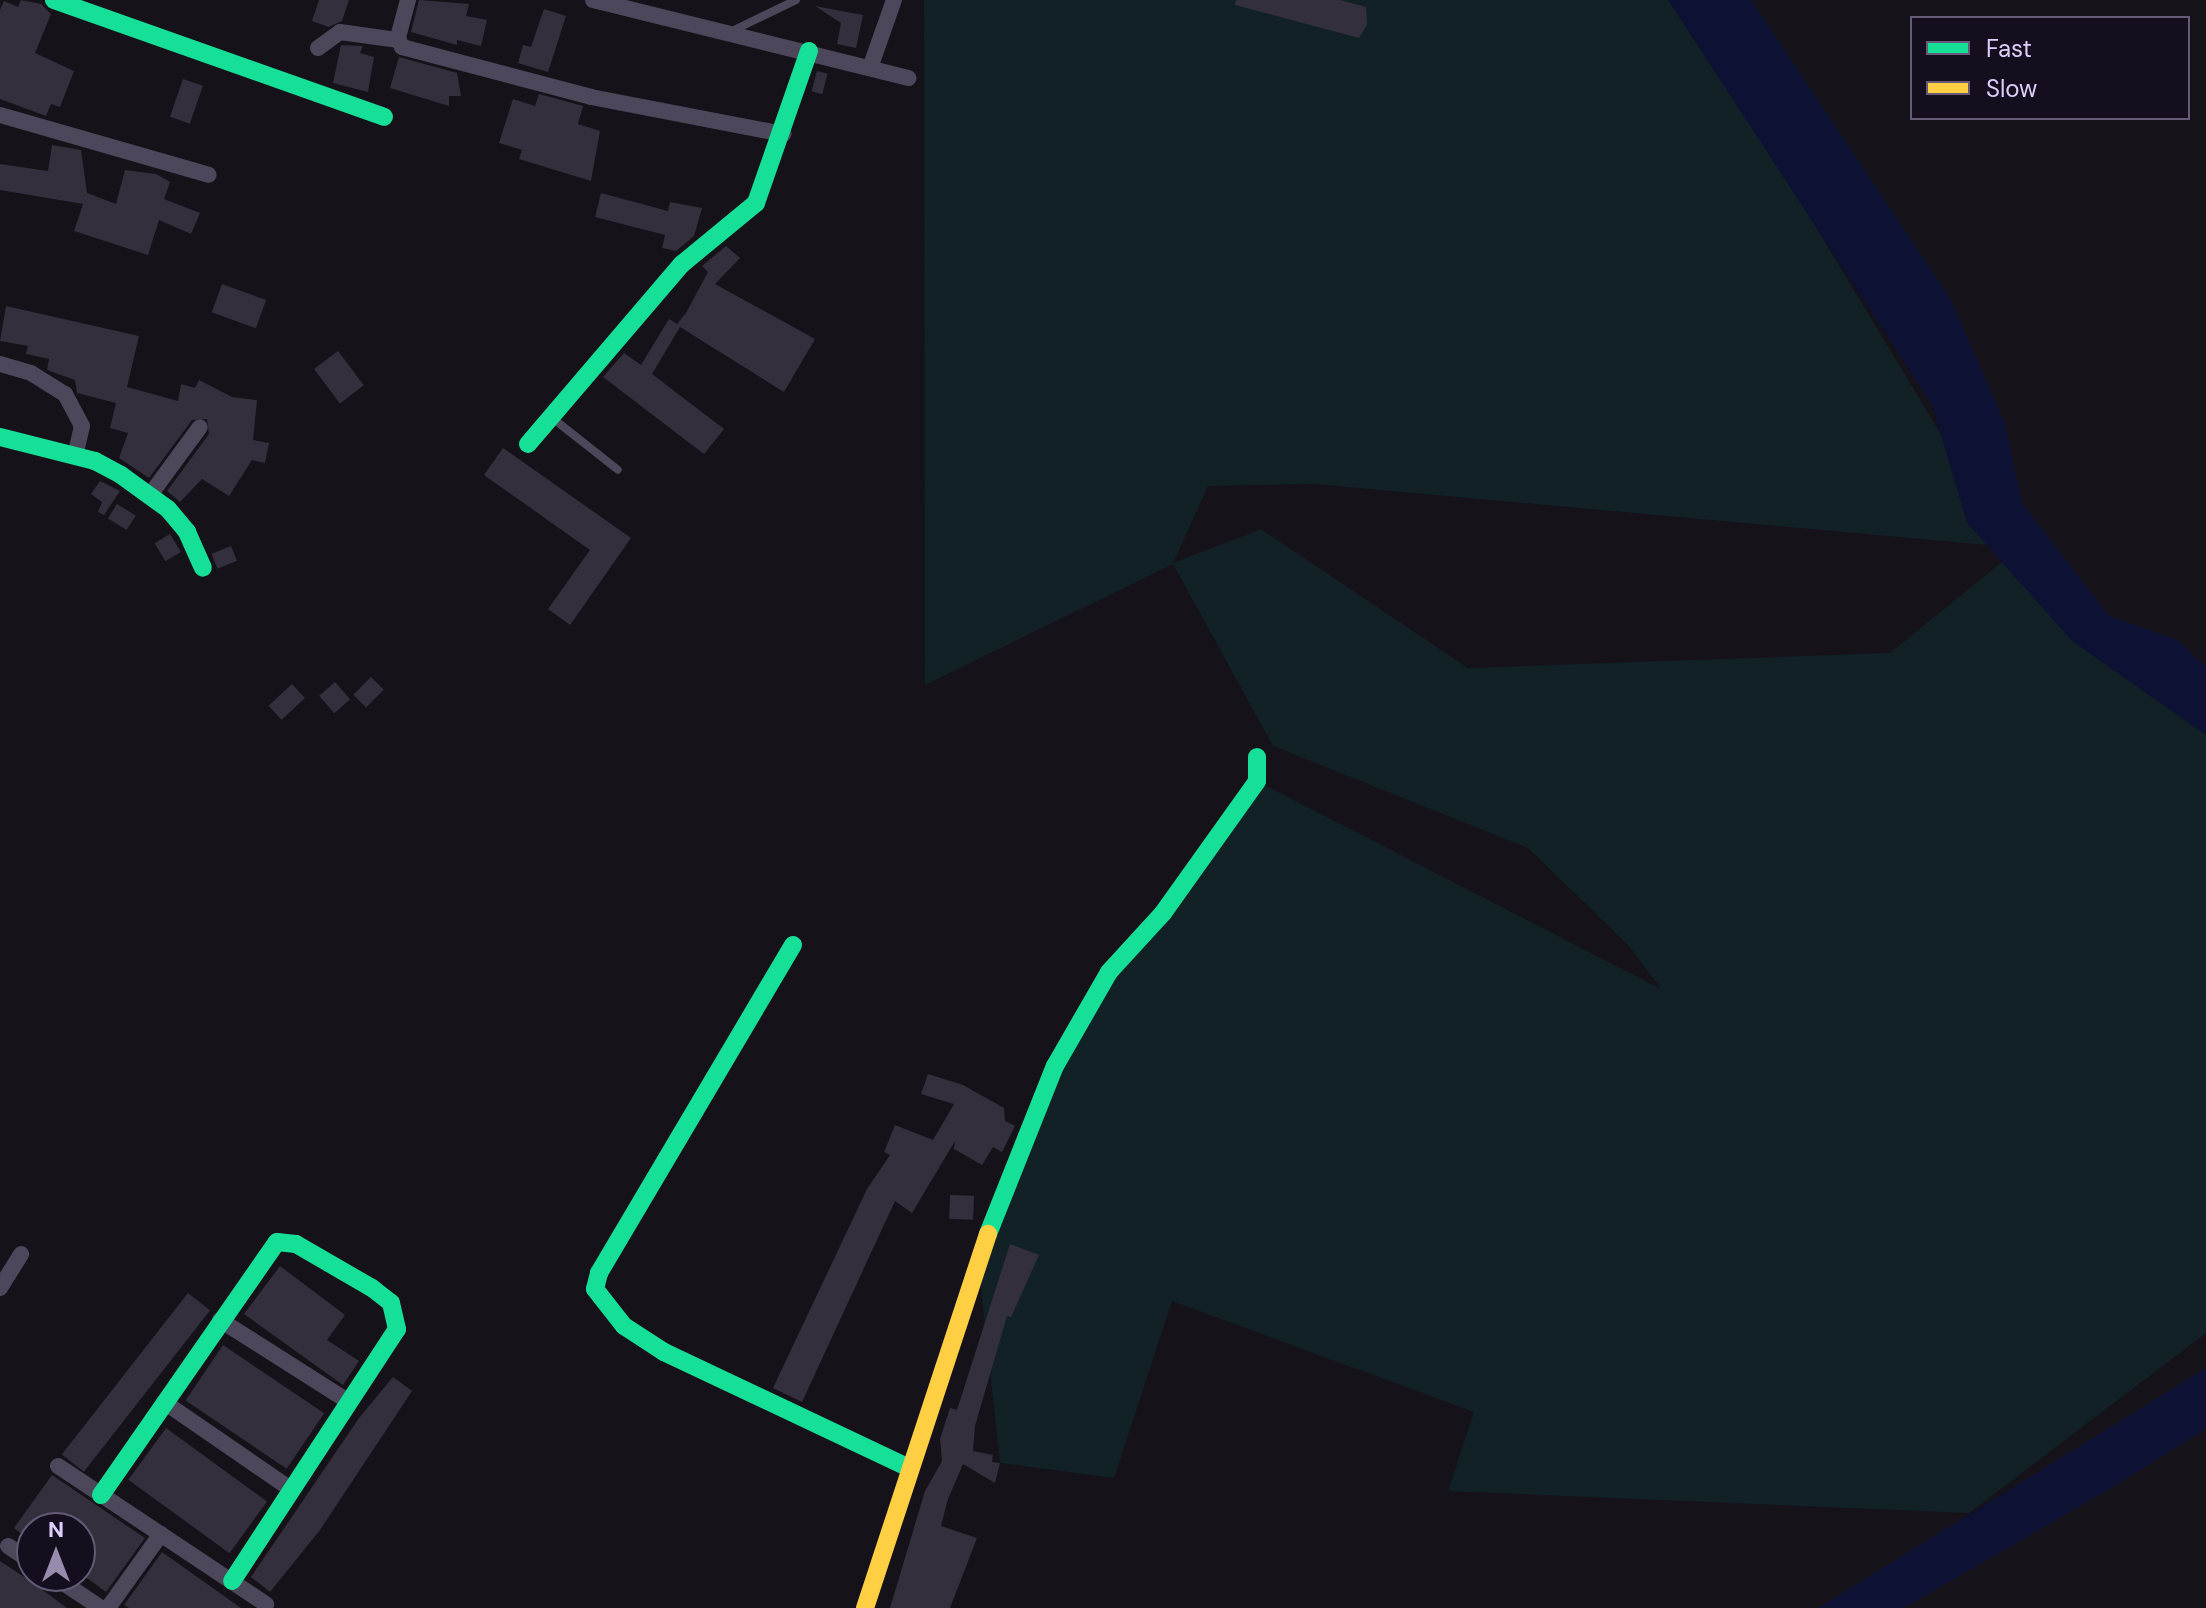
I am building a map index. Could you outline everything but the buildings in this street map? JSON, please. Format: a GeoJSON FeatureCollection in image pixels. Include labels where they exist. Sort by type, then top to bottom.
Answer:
{"type":"FeatureCollection","features":[{"type":"Feature","properties":{"kind":"street"},"geometry":{"type":"LineString","coordinates":[[54,0],[384,117]]}},
{"type":"Feature","properties":{"kind":"street"},"geometry":{"type":"LineString","coordinates":[[398,40],[408,0]]}},
{"type":"Feature","properties":{"kind":"street"},"geometry":{"type":"LineString","coordinates":[[593,0],[732,31],[909,78]]}},
{"type":"Feature","properties":{"kind":"street"},"geometry":{"type":"LineString","coordinates":[[870,68],[894,0]]}},
{"type":"Feature","properties":{"kind":"street"},"geometry":{"type":"LineString","coordinates":[[318,48],[340,32],[398,40],[406,48],[591,97],[783,134]]}},
{"type":"Feature","properties":{"kind":"street"},"geometry":{"type":"LineString","coordinates":[[528,444],[682,264],[756,203],[783,134],[809,51]]}},
{"type":"Feature","properties":{"kind":"street"},"geometry":{"type":"LineString","coordinates":[[0,115],[209,175]]}},
{"type":"Feature","properties":{"kind":"street"},"geometry":{"type":"LineString","coordinates":[[0,364],[31,373],[65,394],[82,426],[75,456]]}},
{"type":"Feature","properties":{"kind":"street"},"geometry":{"type":"LineString","coordinates":[[150,495],[200,427]]}},
{"type":"Feature","properties":{"kind":"street"},"geometry":{"type":"LineString","coordinates":[[0,437],[95,461],[150,495],[187,532],[203,568]]}},
{"type":"Feature","properties":{"kind":"street"},"geometry":{"type":"LineString","coordinates":[[865,1608],[1002,1192],[1071,1032],[1109,972],[1163,913],[1257,781],[1257,757]]}},
{"type":"Feature","properties":{"kind":"street"},"geometry":{"type":"LineString","coordinates":[[793,945],[599,1273],[595,1289],[624,1326],[664,1352],[909,1468]]}},
{"type":"Feature","properties":{"kind":"street"},"geometry":{"type":"LineString","coordinates":[[101,1495],[277,1242],[296,1244],[372,1288],[391,1303],[397,1329],[232,1581]]}},
{"type":"Feature","properties":{"kind":"street"},"geometry":{"type":"LineString","coordinates":[[0,1288],[21,1254]]}},
{"type":"Feature","properties":{"kind":"street"},"geometry":{"type":"LineString","coordinates":[[220,1320],[349,1402]]}},
{"type":"Feature","properties":{"kind":"street"},"geometry":{"type":"LineString","coordinates":[[164,1402],[292,1490]]}},
{"type":"Feature","properties":{"kind":"street"},"geometry":{"type":"LineString","coordinates":[[58,1466],[266,1604]]}},
{"type":"Feature","properties":{"kind":"street"},"geometry":{"type":"LineString","coordinates":[[108,1608],[161,1534]]}},
{"type":"Feature","properties":{"kind":"street"},"geometry":{"type":"LineString","coordinates":[[8,1546],[16,1551]]}},
{"type":"Feature","properties":{"kind":"street"},"geometry":{"type":"LineString","coordinates":[[77,1592],[101,1608]]}},
{"type":"Feature","properties":{"kind":"lane"},"geometry":{"type":"LineString","coordinates":[[732,31],[796,0]]}},
{"type":"Feature","properties":{"kind":"lane"},"geometry":{"type":"LineString","coordinates":[[551,417],[618,470]]}},
{"type":"Feature","properties":{"kind":"shaded area"},"geometry":{"type":"Polygon","coordinates":[[[924,0],[1679,0],[2009,547],[1315,484],[1208,486],[1173,563],[1261,529],[1468,668],[1890,653],[2002,562],[2100,660],[2206,735],[2206,1333],[1969,1513],[1448,1491],[1474,1412],[1172,1301],[1114,1478],[1000,1463],[978,1261],[1087,1004],[1257,781],[1661,989],[1628,945],[1528,848],[1273,746],[1173,564],[925,685],[924,0]]]}},
{"type":"Feature","properties":{"kind":"shaded area"},"geometry":{"type":"Polygon","coordinates":[[[1668,0],[1751,0],[1951,300],[2005,424],[2022,503],[2109,616],[2177,640],[2206,667],[2206,735],[2072,641],[1967,523],[1932,405],[1668,0]]]}},
{"type":"Feature","properties":{"kind":"shaded area"},"geometry":{"type":"Polygon","coordinates":[[[2206,1368],[2206,1429],[2111,1488],[1904,1608],[1818,1608],[2206,1368]]]}},
{"type":"Feature","properties":{"kind":"traffic: fast"},"geometry":{"type":"LineString","coordinates":[[54,0],[384,117]]}},
{"type":"Feature","properties":{"kind":"traffic: fast"},"geometry":{"type":"LineString","coordinates":[[528,444],[682,264],[756,203],[809,51]]}},
{"type":"Feature","properties":{"kind":"traffic: fast"},"geometry":{"type":"LineString","coordinates":[[0,437],[95,461],[121,475],[168,509],[187,532],[203,568]]}},
{"type":"Feature","properties":{"kind":"traffic: fast"},"geometry":{"type":"LineString","coordinates":[[988,1234],[1055,1066],[1109,972],[1163,913],[1257,781],[1257,757]]}},
{"type":"Feature","properties":{"kind":"traffic: fast"},"geometry":{"type":"LineString","coordinates":[[793,945],[599,1273],[595,1289],[624,1326],[664,1352],[909,1468]]}},
{"type":"Feature","properties":{"kind":"traffic: fast"},"geometry":{"type":"LineString","coordinates":[[101,1495],[277,1242],[296,1244],[372,1288],[391,1303],[397,1329],[232,1581]]}},
{"type":"Feature","properties":{"kind":"traffic: slow"},"geometry":{"type":"LineString","coordinates":[[865,1608],[988,1234]]}}]}
